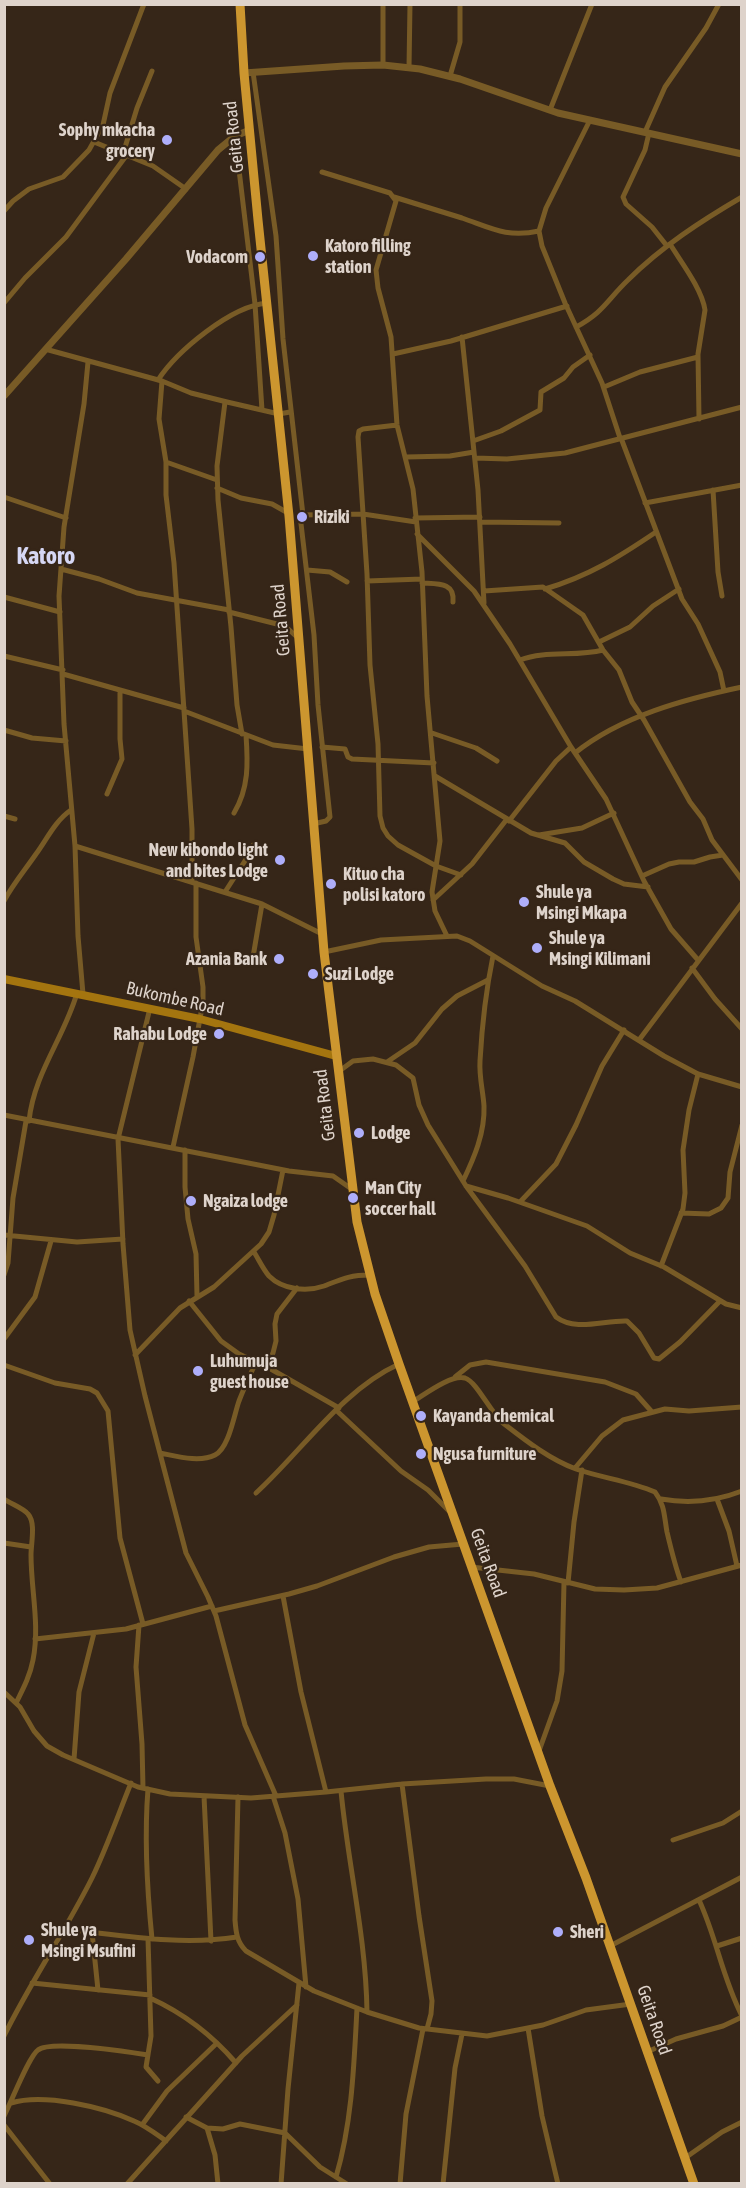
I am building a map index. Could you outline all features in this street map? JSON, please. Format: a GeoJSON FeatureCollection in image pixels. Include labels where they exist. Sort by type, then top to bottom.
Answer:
{"type":"FeatureCollection","features":[{"type":"Feature","properties":{"kind":"highway","name":"Geita Road"},"geometry":{"type":"LineString","coordinates":[[240,4],[248,73],[250,130],[288,515],[322,934],[357,1222],[370,1275],[412,1402],[694,2184]]}},
{"type":"Feature","properties":{"kind":"main road","name":"Bukombe Road"},"geometry":{"type":"LineString","coordinates":[[4,979],[200,1019],[336,1056]]}},
{"type":"Feature","properties":{"kind":"street"},"geometry":{"type":"LineString","coordinates":[[4,211],[29,189],[63,177],[80,161],[94,142],[103,125],[110,93],[144,4]]}},
{"type":"Feature","properties":{"kind":"street"},"geometry":{"type":"LineString","coordinates":[[383,4],[383,65]]}},
{"type":"Feature","properties":{"kind":"street"},"geometry":{"type":"LineString","coordinates":[[409,68],[410,4]]}},
{"type":"Feature","properties":{"kind":"street"},"geometry":{"type":"LineString","coordinates":[[450,76],[460,42],[460,4]]}},
{"type":"Feature","properties":{"kind":"street"},"geometry":{"type":"LineString","coordinates":[[550,110],[592,4]]}},
{"type":"Feature","properties":{"kind":"street"},"geometry":{"type":"LineString","coordinates":[[699,419],[698,357],[704,304],[699,291],[668,245],[626,204],[623,197],[645,150],[647,133],[665,87],[706,28],[719,4]]}},
{"type":"Feature","properties":{"kind":"street"},"geometry":{"type":"LineString","coordinates":[[314,824],[326,821],[330,817],[322,747],[314,635],[309,607],[302,515],[290,412],[276,236],[248,73],[344,66],[383,65],[409,68],[450,76],[550,110],[740,152]]}},
{"type":"Feature","properties":{"kind":"street"},"geometry":{"type":"LineString","coordinates":[[4,303],[25,278],[66,237],[125,155],[137,108],[152,71]]}},
{"type":"Feature","properties":{"kind":"street"},"geometry":{"type":"LineString","coordinates":[[590,120],[546,208],[539,231],[546,256],[604,387],[620,438],[682,599],[698,624],[720,672],[724,691]]}},
{"type":"Feature","properties":{"kind":"street"},"geometry":{"type":"LineString","coordinates":[[4,396],[218,150],[235,136],[250,130]]}},
{"type":"Feature","properties":{"kind":"street"},"geometry":{"type":"LineString","coordinates":[[235,136],[255,304],[262,410]]}},
{"type":"Feature","properties":{"kind":"street"},"geometry":{"type":"LineString","coordinates":[[94,142],[153,166],[186,189]]}},
{"type":"Feature","properties":{"kind":"street"},"geometry":{"type":"LineString","coordinates":[[322,172],[381,190],[491,230],[516,234],[539,231]]}},
{"type":"Feature","properties":{"kind":"street"},"geometry":{"type":"LineString","coordinates":[[394,196],[395,208],[376,270],[378,288],[391,337],[397,425],[413,489],[422,581],[427,696],[440,841],[432,892],[435,911],[447,936]]}},
{"type":"Feature","properties":{"kind":"street"},"geometry":{"type":"LineString","coordinates":[[576,327],[602,311],[627,280],[668,245],[741,197]]}},
{"type":"Feature","properties":{"kind":"street"},"geometry":{"type":"LineString","coordinates":[[173,1147],[200,1019],[203,987],[196,937],[192,829],[174,563],[166,495],[166,462],[159,418],[160,380],[176,356],[203,334],[239,311],[255,304],[267,303]]}},
{"type":"Feature","properties":{"kind":"street"},"geometry":{"type":"LineString","coordinates":[[393,354],[462,337],[567,306]]}},
{"type":"Feature","properties":{"kind":"street"},"geometry":{"type":"LineString","coordinates":[[462,337],[475,455],[484,605]]}},
{"type":"Feature","properties":{"kind":"street"},"geometry":{"type":"LineString","coordinates":[[45,349],[160,380],[191,393],[225,402],[279,414],[290,412]]}},
{"type":"Feature","properties":{"kind":"street"},"geometry":{"type":"LineString","coordinates":[[473,441],[501,431],[540,410],[541,392],[564,378],[573,367],[590,355]]}},
{"type":"Feature","properties":{"kind":"street"},"geometry":{"type":"LineString","coordinates":[[604,387],[631,375],[698,357]]}},
{"type":"Feature","properties":{"kind":"street"},"geometry":{"type":"LineString","coordinates":[[4,1275],[12,1236],[13,1198],[33,1100],[46,1061],[80,994],[75,846],[66,741],[60,612],[66,518],[84,404],[88,362]]}},
{"type":"Feature","properties":{"kind":"street"},"geometry":{"type":"LineString","coordinates":[[225,402],[217,488],[237,705],[244,734],[248,772],[245,789],[234,813]]}},
{"type":"Feature","properties":{"kind":"street"},"geometry":{"type":"LineString","coordinates":[[406,457],[475,455],[507,459],[565,453],[741,407]]}},
{"type":"Feature","properties":{"kind":"street"},"geometry":{"type":"LineString","coordinates":[[397,425],[359,431],[360,495],[367,581],[370,665],[379,761],[380,816],[383,828],[398,845],[436,866],[461,875]]}},
{"type":"Feature","properties":{"kind":"street"},"geometry":{"type":"LineString","coordinates":[[166,462],[217,480]]}},
{"type":"Feature","properties":{"kind":"street"},"geometry":{"type":"LineString","coordinates":[[645,503],[741,485]]}},
{"type":"Feature","properties":{"kind":"street"},"geometry":{"type":"LineString","coordinates":[[217,488],[241,498],[272,504],[288,515],[363,514],[415,520],[480,519],[559,523]]}},
{"type":"Feature","properties":{"kind":"street"},"geometry":{"type":"LineString","coordinates":[[713,490],[718,572],[722,596]]}},
{"type":"Feature","properties":{"kind":"street"},"geometry":{"type":"LineString","coordinates":[[4,497],[66,518]]}},
{"type":"Feature","properties":{"kind":"street"},"geometry":{"type":"LineString","coordinates":[[546,589],[571,582],[610,563],[656,532]]}},
{"type":"Feature","properties":{"kind":"street"},"geometry":{"type":"LineString","coordinates":[[417,534],[458,573],[484,605],[614,813],[642,876],[671,928],[698,960]]}},
{"type":"Feature","properties":{"kind":"street"},"geometry":{"type":"LineString","coordinates":[[61,569],[99,579],[137,593],[229,611],[285,626],[298,638]]}},
{"type":"Feature","properties":{"kind":"street"},"geometry":{"type":"LineString","coordinates":[[307,570],[330,572],[347,582]]}},
{"type":"Feature","properties":{"kind":"street"},"geometry":{"type":"LineString","coordinates":[[367,581],[422,581],[439,584],[451,589],[454,593],[453,602]]}},
{"type":"Feature","properties":{"kind":"street"},"geometry":{"type":"LineString","coordinates":[[484,591],[543,587],[583,615],[603,651],[619,670],[626,691],[690,802],[703,819],[712,840],[741,880]]}},
{"type":"Feature","properties":{"kind":"street"},"geometry":{"type":"LineString","coordinates":[[599,642],[630,627],[653,606],[679,589]]}},
{"type":"Feature","properties":{"kind":"street"},"geometry":{"type":"LineString","coordinates":[[4,597],[60,612]]}},
{"type":"Feature","properties":{"kind":"street"},"geometry":{"type":"LineString","coordinates":[[520,660],[537,654],[565,655],[603,651]]}},
{"type":"Feature","properties":{"kind":"street"},"geometry":{"type":"LineString","coordinates":[[4,656],[184,710],[273,746],[308,749]]}},
{"type":"Feature","properties":{"kind":"street"},"geometry":{"type":"LineString","coordinates":[[575,753],[586,744],[642,716],[669,706],[741,687]]}},
{"type":"Feature","properties":{"kind":"street"},"geometry":{"type":"LineString","coordinates":[[107,794],[123,759],[120,739],[120,691]]}},
{"type":"Feature","properties":{"kind":"street"},"geometry":{"type":"LineString","coordinates":[[4,730],[32,738],[66,741]]}},
{"type":"Feature","properties":{"kind":"street"},"geometry":{"type":"LineString","coordinates":[[432,734],[476,748],[497,761]]}},
{"type":"Feature","properties":{"kind":"street"},"geometry":{"type":"LineString","coordinates":[[322,747],[345,749],[348,757],[352,759],[434,763]]}},
{"type":"Feature","properties":{"kind":"street"},"geometry":{"type":"LineString","coordinates":[[433,900],[472,864],[556,761],[571,747]]}},
{"type":"Feature","properties":{"kind":"street"},"geometry":{"type":"LineString","coordinates":[[435,776],[536,835],[565,843],[590,867],[624,884],[648,887]]}},
{"type":"Feature","properties":{"kind":"street"},"geometry":{"type":"LineString","coordinates":[[4,901],[13,884],[57,823],[71,810]]}},
{"type":"Feature","properties":{"kind":"street"},"geometry":{"type":"LineString","coordinates":[[536,835],[582,828],[614,813]]}},
{"type":"Feature","properties":{"kind":"street"},"geometry":{"type":"LineString","coordinates":[[4,816],[15,819]]}},
{"type":"Feature","properties":{"kind":"street"},"geometry":{"type":"LineString","coordinates":[[225,892],[253,845]]}},
{"type":"Feature","properties":{"kind":"street"},"geometry":{"type":"LineString","coordinates":[[75,846],[159,874],[194,882],[262,904],[322,934]]}},
{"type":"Feature","properties":{"kind":"street"},"geometry":{"type":"LineString","coordinates":[[642,876],[669,864],[694,862],[723,855]]}},
{"type":"Feature","properties":{"kind":"street"},"geometry":{"type":"LineString","coordinates":[[639,1040],[741,903]]}},
{"type":"Feature","properties":{"kind":"street"},"geometry":{"type":"LineString","coordinates":[[253,957],[262,904]]}},
{"type":"Feature","properties":{"kind":"street"},"geometry":{"type":"LineString","coordinates":[[324,952],[381,940],[458,936],[542,986],[575,1001],[664,1056],[698,1074],[741,1087]]}},
{"type":"Feature","properties":{"kind":"street"},"geometry":{"type":"LineString","coordinates":[[465,1184],[482,1129],[484,1107],[480,1084],[480,1062],[488,980],[493,956]]}},
{"type":"Feature","properties":{"kind":"street"},"geometry":{"type":"LineString","coordinates":[[692,968],[741,1029]]}},
{"type":"Feature","properties":{"kind":"street"},"geometry":{"type":"LineString","coordinates":[[387,1062],[415,1043],[442,1009],[457,996],[488,980]]}},
{"type":"Feature","properties":{"kind":"street"},"geometry":{"type":"LineString","coordinates":[[150,1008],[118,1139],[130,1330],[186,1553],[213,1608],[245,1725],[275,1796],[285,1833],[298,1899],[306,1987]]}},
{"type":"Feature","properties":{"kind":"street"},"geometry":{"type":"LineString","coordinates":[[520,1202],[556,1164],[602,1065],[624,1030]]}},
{"type":"Feature","properties":{"kind":"street"},"geometry":{"type":"LineString","coordinates":[[338,1072],[353,1061],[374,1059],[407,1071],[413,1078],[419,1105],[428,1125],[465,1184],[511,1245],[561,1322],[580,1324],[627,1321],[639,1333],[654,1358],[659,1359],[680,1342],[720,1301]]}},
{"type":"Feature","properties":{"kind":"street"},"geometry":{"type":"LineString","coordinates":[[661,1266],[681,1213],[685,1193],[683,1150],[689,1110],[698,1074]]}},
{"type":"Feature","properties":{"kind":"street"},"geometry":{"type":"LineString","coordinates":[[4,1115],[283,1170],[333,1176],[353,1190]]}},
{"type":"Feature","properties":{"kind":"street"},"geometry":{"type":"LineString","coordinates":[[681,1213],[709,1214],[721,1208],[728,1198],[730,1172],[741,1125]]}},
{"type":"Feature","properties":{"kind":"street"},"geometry":{"type":"LineString","coordinates":[[185,1150],[185,1187],[188,1219],[196,1254],[197,1296]]}},
{"type":"Feature","properties":{"kind":"street"},"geometry":{"type":"LineString","coordinates":[[135,1355],[180,1308],[214,1287],[254,1252],[269,1232],[283,1170]]}},
{"type":"Feature","properties":{"kind":"street"},"geometry":{"type":"LineString","coordinates":[[465,1184],[586,1226],[630,1253],[661,1266],[720,1301],[741,1308]]}},
{"type":"Feature","properties":{"kind":"street"},"geometry":{"type":"LineString","coordinates":[[4,1235],[77,1242],[123,1239]]}},
{"type":"Feature","properties":{"kind":"street"},"geometry":{"type":"LineString","coordinates":[[4,1339],[35,1297],[51,1240]]}},
{"type":"Feature","properties":{"kind":"street"},"geometry":{"type":"LineString","coordinates":[[254,1252],[270,1276],[278,1283],[306,1290],[322,1287],[352,1275],[370,1275]]}},
{"type":"Feature","properties":{"kind":"street"},"geometry":{"type":"LineString","coordinates":[[265,1366],[273,1353],[276,1341],[277,1314],[297,1288]]}},
{"type":"Feature","properties":{"kind":"street"},"geometry":{"type":"LineString","coordinates":[[189,1301],[221,1341],[239,1354],[265,1366],[338,1409],[401,1471],[429,1490],[452,1515]]}},
{"type":"Feature","properties":{"kind":"street"},"geometry":{"type":"LineString","coordinates":[[160,1453],[199,1459],[214,1456],[220,1452],[256,1362]]}},
{"type":"Feature","properties":{"kind":"street"},"geometry":{"type":"LineString","coordinates":[[453,1379],[470,1365],[486,1362],[605,1382],[636,1394],[652,1412]]}},
{"type":"Feature","properties":{"kind":"street"},"geometry":{"type":"LineString","coordinates":[[256,1492],[338,1409],[379,1373],[399,1364]]}},
{"type":"Feature","properties":{"kind":"street"},"geometry":{"type":"LineString","coordinates":[[4,1365],[54,1383],[90,1389],[103,1400],[108,1411],[120,1538],[141,1624],[136,1675],[146,1788],[151,2036],[148,2071],[158,2081]]}},
{"type":"Feature","properties":{"kind":"street"},"geometry":{"type":"LineString","coordinates":[[412,1402],[444,1382],[459,1377],[467,1378],[474,1384],[491,1412],[501,1422],[562,1463],[655,1492],[661,1499],[665,1511],[675,1567],[681,1582]]}},
{"type":"Feature","properties":{"kind":"street"},"geometry":{"type":"LineString","coordinates":[[575,1468],[590,1448],[623,1420],[664,1409],[689,1411],[741,1407]]}},
{"type":"Feature","properties":{"kind":"street"},"geometry":{"type":"LineString","coordinates":[[538,1752],[554,1711],[562,1671],[566,1583],[582,1470]]}},
{"type":"Feature","properties":{"kind":"street"},"geometry":{"type":"LineString","coordinates":[[661,1499],[680,1503],[700,1502],[741,1491]]}},
{"type":"Feature","properties":{"kind":"street"},"geometry":{"type":"LineString","coordinates":[[4,1499],[29,1514],[31,1523],[36,1614],[35,1640],[28,1678],[16,1703]]}},
{"type":"Feature","properties":{"kind":"street"},"geometry":{"type":"LineString","coordinates":[[471,1567],[534,1574],[595,1589],[657,1588],[681,1582],[739,1565],[717,1499]]}},
{"type":"Feature","properties":{"kind":"street"},"geometry":{"type":"LineString","coordinates":[[4,1542],[31,1547]]}},
{"type":"Feature","properties":{"kind":"street"},"geometry":{"type":"LineString","coordinates":[[35,1640],[126,1629],[213,1608],[283,1596],[394,1557],[429,1547],[463,1544]]}},
{"type":"Feature","properties":{"kind":"street"},"geometry":{"type":"LineString","coordinates":[[283,1596],[298,1682],[326,1792]]}},
{"type":"Feature","properties":{"kind":"street"},"geometry":{"type":"LineString","coordinates":[[74,1760],[79,1692],[94,1633]]}},
{"type":"Feature","properties":{"kind":"street"},"geometry":{"type":"LineString","coordinates":[[4,1692],[16,1703],[47,1746],[131,1784],[170,1794],[275,1796],[402,1784],[514,1779],[550,1786]]}},
{"type":"Feature","properties":{"kind":"street"},"geometry":{"type":"LineString","coordinates":[[4,2036],[91,1879],[110,1841],[131,1784]]}},
{"type":"Feature","properties":{"kind":"street"},"geometry":{"type":"LineString","coordinates":[[400,2184],[406,2114],[425,2029],[431,2014],[432,2001],[402,1784]]}},
{"type":"Feature","properties":{"kind":"street"},"geometry":{"type":"LineString","coordinates":[[341,1791],[344,1828],[366,1973],[367,2012]]}},
{"type":"Feature","properties":{"kind":"street"},"geometry":{"type":"LineString","coordinates":[[204,1796],[211,1941]]}},
{"type":"Feature","properties":{"kind":"street"},"geometry":{"type":"LineString","coordinates":[[238,1797],[235,1920],[237,1937],[240,1945],[246,1951],[306,1987],[367,2012],[425,2029],[487,2036],[543,2025],[586,2010],[631,2004]]}},
{"type":"Feature","properties":{"kind":"street"},"geometry":{"type":"LineString","coordinates":[[673,1840],[723,1823],[741,1811]]}},
{"type":"Feature","properties":{"kind":"street"},"geometry":{"type":"LineString","coordinates":[[610,1946],[741,1877]]}},
{"type":"Feature","properties":{"kind":"street"},"geometry":{"type":"LineString","coordinates":[[647,2052],[676,2039],[723,2026],[741,2016],[723,1972],[717,1946],[699,1900]]}},
{"type":"Feature","properties":{"kind":"street"},"geometry":{"type":"LineString","coordinates":[[64,1929],[150,1939],[211,1941],[237,1937]]}},
{"type":"Feature","properties":{"kind":"street"},"geometry":{"type":"LineString","coordinates":[[92,1932],[98,1990]]}},
{"type":"Feature","properties":{"kind":"street"},"geometry":{"type":"LineString","coordinates":[[717,1946],[741,1938]]}},
{"type":"Feature","properties":{"kind":"street"},"geometry":{"type":"LineString","coordinates":[[32,1983],[150,1997],[189,2020],[217,2043],[236,2063]]}},
{"type":"Feature","properties":{"kind":"street"},"geometry":{"type":"LineString","coordinates":[[281,2184],[299,1983]]}},
{"type":"Feature","properties":{"kind":"street"},"geometry":{"type":"LineString","coordinates":[[127,2184],[236,2063],[297,2005]]}},
{"type":"Feature","properties":{"kind":"street"},"geometry":{"type":"LineString","coordinates":[[336,2177],[347,2129],[357,2008]]}},
{"type":"Feature","properties":{"kind":"street"},"geometry":{"type":"LineString","coordinates":[[528,2028],[542,2116],[558,2184]]}},
{"type":"Feature","properties":{"kind":"street"},"geometry":{"type":"LineString","coordinates":[[442,2184],[455,2068],[462,2034]]}},
{"type":"Feature","properties":{"kind":"street"},"geometry":{"type":"LineString","coordinates":[[142,2125],[167,2091],[217,2043]]}},
{"type":"Feature","properties":{"kind":"street"},"geometry":{"type":"LineString","coordinates":[[4,2116],[30,2059],[38,2049],[47,2046],[62,2046],[148,2055]]}},
{"type":"Feature","properties":{"kind":"street"},"geometry":{"type":"LineString","coordinates":[[10,2103],[40,2100],[110,2113],[142,2125],[166,2141]]}},
{"type":"Feature","properties":{"kind":"street"},"geometry":{"type":"LineString","coordinates":[[186,2117],[207,2128],[222,2129],[240,2124],[285,2133],[320,2167],[344,2183]]}},
{"type":"Feature","properties":{"kind":"street"},"geometry":{"type":"LineString","coordinates":[[685,2158],[722,2132],[741,2122]]}},
{"type":"Feature","properties":{"kind":"street"},"geometry":{"type":"LineString","coordinates":[[4,2125],[50,2184]]}},
{"type":"Feature","properties":{"kind":"street"},"geometry":{"type":"LineString","coordinates":[[207,2128],[215,2155],[218,2184]]}},
{"type":"Feature","properties":{"kind":"place","name":"Sophy mkacha grocery"},"geometry":{"type":"Point","coordinates":[167,140]}},
{"type":"Feature","properties":{"kind":"place","name":"Katoro filling station"},"geometry":{"type":"Point","coordinates":[313,256]}},
{"type":"Feature","properties":{"kind":"place","name":"Vodacom"},"geometry":{"type":"Point","coordinates":[260,257]}},
{"type":"Feature","properties":{"kind":"place","name":"Riziki"},"geometry":{"type":"Point","coordinates":[302,517]}},
{"type":"Feature","properties":{"kind":"place","name":"New kibondo light and bites Lodge"},"geometry":{"type":"Point","coordinates":[280,860]}},
{"type":"Feature","properties":{"kind":"place","name":"Kituo cha polisi katoro"},"geometry":{"type":"Point","coordinates":[331,884]}},
{"type":"Feature","properties":{"kind":"place","name":"Shule ya Msingi Mkapa"},"geometry":{"type":"Point","coordinates":[524,902]}},
{"type":"Feature","properties":{"kind":"place","name":"Shule ya Msingi Kilimani"},"geometry":{"type":"Point","coordinates":[537,948]}},
{"type":"Feature","properties":{"kind":"place","name":"Azania Bank"},"geometry":{"type":"Point","coordinates":[279,959]}},
{"type":"Feature","properties":{"kind":"place","name":"Suzi Lodge"},"geometry":{"type":"Point","coordinates":[313,974]}},
{"type":"Feature","properties":{"kind":"place","name":"Rahabu Lodge"},"geometry":{"type":"Point","coordinates":[219,1034]}},
{"type":"Feature","properties":{"kind":"place","name":"Lodge"},"geometry":{"type":"Point","coordinates":[359,1133]}},
{"type":"Feature","properties":{"kind":"place","name":"Man City soccer hall"},"geometry":{"type":"Point","coordinates":[353,1198]}},
{"type":"Feature","properties":{"kind":"place","name":"Ngaiza lodge"},"geometry":{"type":"Point","coordinates":[191,1201]}},
{"type":"Feature","properties":{"kind":"place","name":"Luhumuja guest house"},"geometry":{"type":"Point","coordinates":[198,1371]}},
{"type":"Feature","properties":{"kind":"place","name":"Kayanda chemical"},"geometry":{"type":"Point","coordinates":[421,1416]}},
{"type":"Feature","properties":{"kind":"place","name":"Ngusa furniture"},"geometry":{"type":"Point","coordinates":[421,1454]}},
{"type":"Feature","properties":{"kind":"place","name":"Sheri"},"geometry":{"type":"Point","coordinates":[558,1932]}},
{"type":"Feature","properties":{"kind":"place","name":"Shule ya Msingi Msufini"},"geometry":{"type":"Point","coordinates":[29,1940]}},
{"type":"Feature","properties":{"kind":"district","name":"Katoro"},"geometry":{"type":"Point","coordinates":[46,556]}}]}
